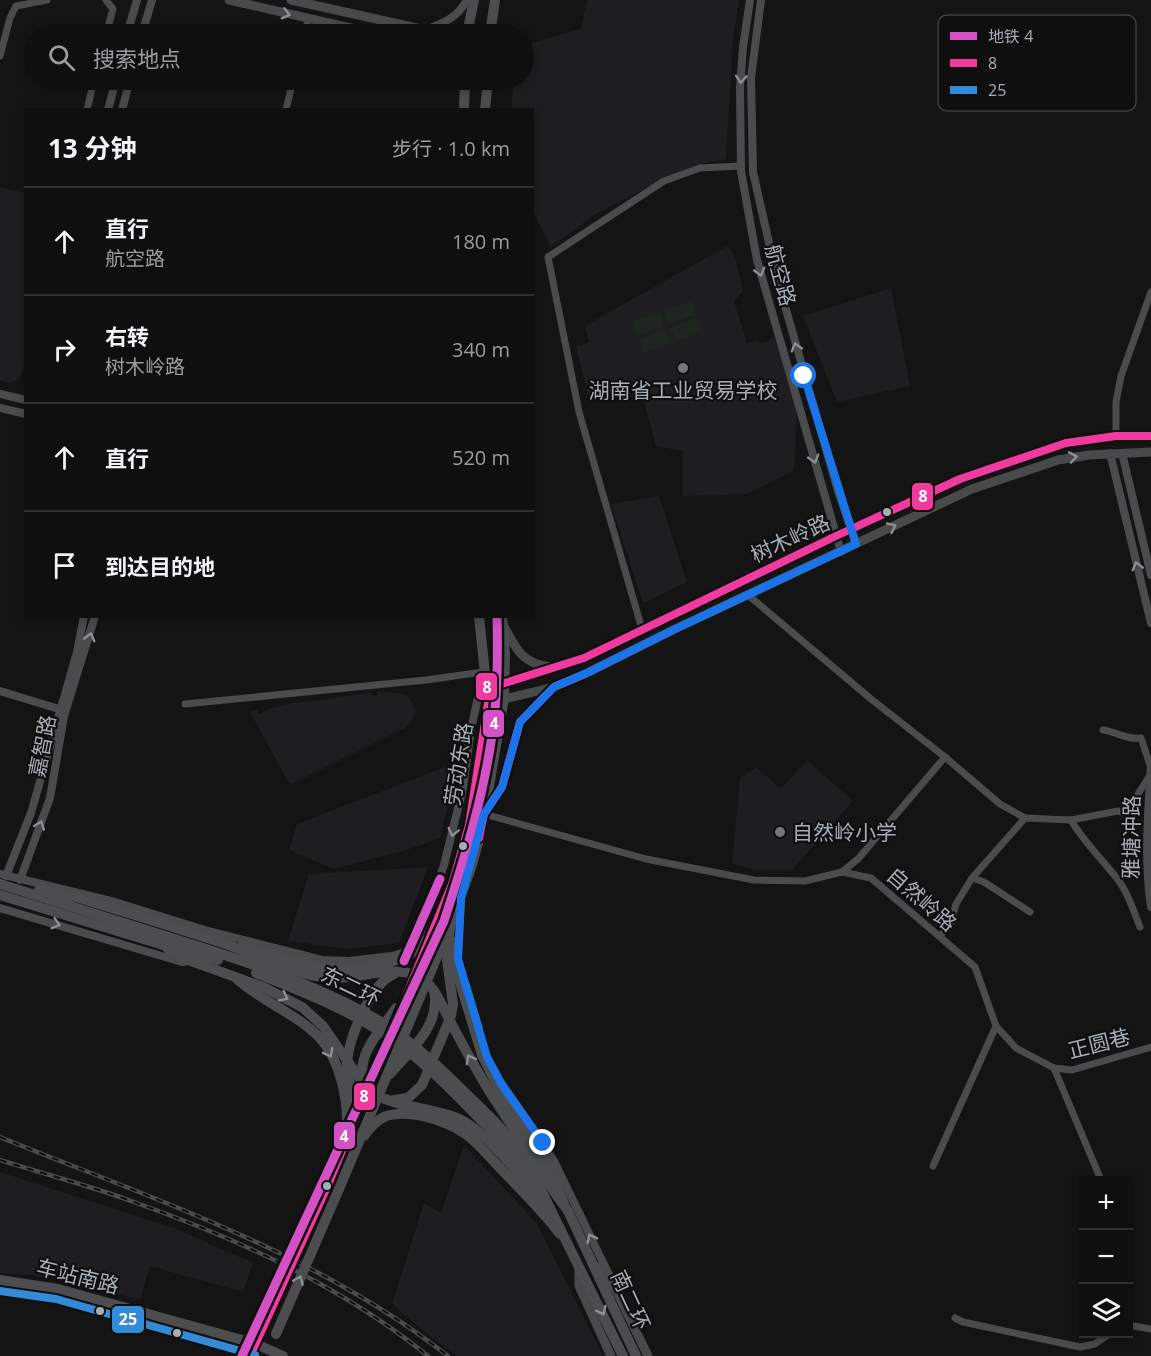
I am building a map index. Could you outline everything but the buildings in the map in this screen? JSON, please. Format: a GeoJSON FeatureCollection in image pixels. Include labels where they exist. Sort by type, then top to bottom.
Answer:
{"type":"FeatureCollection","features":[{"type":"Feature","properties":{"kind":"main road"},"geometry":{"type":"LineString","coordinates":[[229,0],[328,24]]}},
{"type":"Feature","properties":{"kind":"main road"},"geometry":{"type":"LineString","coordinates":[[291,0],[398,24]]}},
{"type":"Feature","properties":{"kind":"main road"},"geometry":{"type":"LineString","coordinates":[[470,24],[474,0]]}},
{"type":"Feature","properties":{"kind":"main road"},"geometry":{"type":"LineString","coordinates":[[491,24],[495,0]]}},
{"type":"Feature","properties":{"kind":"main road"},"geometry":{"type":"LineString","coordinates":[[461,90],[464,94]]}},
{"type":"Feature","properties":{"kind":"main road"},"geometry":{"type":"LineString","coordinates":[[464,90],[464,108]]}},
{"type":"Feature","properties":{"kind":"main road"},"geometry":{"type":"LineString","coordinates":[[485,108],[487,90]]}},
{"type":"Feature","properties":{"kind":"main road","name":"树木岭路"},"geometry":{"type":"LineString","coordinates":[[486,687],[584,658],[836,536],[984,470],[1066,443],[1116,436],[1151,436]]}},
{"type":"Feature","properties":{"kind":"main road","name":"树木岭路"},"geometry":{"type":"LineString","coordinates":[[488,703],[554,687],[589,672],[972,489],[1058,460],[1110,453],[1151,452]]}},
{"type":"Feature","properties":{"kind":"main road","name":"劳动东路"},"geometry":{"type":"LineString","coordinates":[[441,914],[462,854],[469,825],[488,703],[479,618]]}},
{"type":"Feature","properties":{"kind":"main road"},"geometry":{"type":"LineString","coordinates":[[502,619],[516,649],[525,660],[542,666],[556,667]]}},
{"type":"Feature","properties":{"kind":"main road","name":"劳动东路"},"geometry":{"type":"LineString","coordinates":[[450,926],[461,898],[484,814],[504,698],[505,655],[502,619]]}},
{"type":"Feature","properties":{"kind":"main road"},"geometry":{"type":"LineString","coordinates":[[484,814],[502,787],[520,722],[554,687]]}},
{"type":"Feature","properties":{"kind":"main road"},"geometry":{"type":"LineString","coordinates":[[1,879],[76,897],[226,944],[315,967],[335,969],[401,959],[419,950],[428,939],[441,914]]}},
{"type":"Feature","properties":{"kind":"main road","name":"东二环"},"geometry":{"type":"LineString","coordinates":[[1,879],[283,976],[364,1013],[407,1040],[435,1064],[513,1142],[546,1180],[568,1211],[591,1260]]}},
{"type":"Feature","properties":{"kind":"main road","name":"东二环"},"geometry":{"type":"LineString","coordinates":[[0,895],[160,944],[214,958],[268,978],[346,1013],[389,1037],[433,1072],[512,1150],[538,1184],[579,1267]]}},
{"type":"Feature","properties":{"kind":"main road"},"geometry":{"type":"LineString","coordinates":[[345,1143],[441,914]]}},
{"type":"Feature","properties":{"kind":"main road"},"geometry":{"type":"LineString","coordinates":[[450,926],[454,961],[482,1055],[490,1074],[546,1162],[568,1211]]}},
{"type":"Feature","properties":{"kind":"main road"},"geometry":{"type":"LineString","coordinates":[[253,1352],[333,1187],[358,1144],[450,926]]}},
{"type":"Feature","properties":{"kind":"main road"},"geometry":{"type":"LineString","coordinates":[[450,926],[447,960],[453,1004],[444,1036],[422,1085],[416,1092],[400,1100],[385,1099],[452,1116],[470,1125],[516,1171],[557,1220]]}},
{"type":"Feature","properties":{"kind":"main road"},"geometry":{"type":"LineString","coordinates":[[160,944],[191,961],[246,980],[302,1006],[323,1026],[365,1086],[361,1072],[368,1047],[408,990]]}},
{"type":"Feature","properties":{"kind":"main road"},"geometry":{"type":"LineString","coordinates":[[226,944],[292,970],[318,977],[346,978],[404,972],[423,979],[434,991],[471,1062],[534,1157],[546,1180]]}},
{"type":"Feature","properties":{"kind":"main road"},"geometry":{"type":"LineString","coordinates":[[267,1353],[333,1187],[353,1115],[353,1094],[347,1071],[347,1060],[356,1030],[378,986],[390,976],[404,972]]}},
{"type":"Feature","properties":{"kind":"main road"},"geometry":{"type":"LineString","coordinates":[[236,978],[248,989],[320,1038],[332,1057],[339,1075],[348,1112],[345,1143]]}},
{"type":"Feature","properties":{"kind":"main road"},"geometry":{"type":"LineString","coordinates":[[383,1082],[432,1023],[435,1007],[434,991]]}},
{"type":"Feature","properties":{"kind":"main road"},"geometry":{"type":"LineString","coordinates":[[358,1144],[375,1123],[383,1118],[409,1115],[444,1123],[466,1135],[538,1208],[570,1249]]}},
{"type":"Feature","properties":{"kind":"main road"},"geometry":{"type":"LineString","coordinates":[[591,1260],[616,1290],[648,1356]]}},
{"type":"Feature","properties":{"kind":"main road","name":"南二环"},"geometry":{"type":"LineString","coordinates":[[591,1260],[636,1356]]}},
{"type":"Feature","properties":{"kind":"main road"},"geometry":{"type":"LineString","coordinates":[[579,1267],[579,1286],[611,1356]]}},
{"type":"Feature","properties":{"kind":"main road","name":"南二环"},"geometry":{"type":"LineString","coordinates":[[579,1267],[623,1356]]}},
{"type":"Feature","properties":{"kind":"main road","name":"车站南路"},"geometry":{"type":"LineString","coordinates":[[0,1280],[58,1289],[253,1352]]}},
{"type":"Feature","properties":{"kind":"main road","name":"车站南路"},"geometry":{"type":"LineString","coordinates":[[0,1288],[55,1297],[253,1352],[283,1356]]}},
{"type":"Feature","properties":{"kind":"street"},"geometry":{"type":"LineString","coordinates":[[0,56],[10,18],[16,6],[47,0]]}},
{"type":"Feature","properties":{"kind":"street"},"geometry":{"type":"LineString","coordinates":[[106,0],[113,9],[109,24]]}},
{"type":"Feature","properties":{"kind":"street"},"geometry":{"type":"LineString","coordinates":[[130,24],[136,0]]}},
{"type":"Feature","properties":{"kind":"street"},"geometry":{"type":"LineString","coordinates":[[145,24],[152,0]]}},
{"type":"Feature","properties":{"kind":"street"},"geometry":{"type":"LineString","coordinates":[[443,24],[449,22],[462,9],[467,0]]}},
{"type":"Feature","properties":{"kind":"street","name":"航空路"},"geometry":{"type":"LineString","coordinates":[[750,0],[740,88],[741,168],[757,260],[841,552]]}},
{"type":"Feature","properties":{"kind":"street","name":"航空路"},"geometry":{"type":"LineString","coordinates":[[761,0],[751,78],[753,172],[777,278],[835,480],[856,544]]}},
{"type":"Feature","properties":{"kind":"street"},"geometry":{"type":"LineString","coordinates":[[307,24],[308,20]]}},
{"type":"Feature","properties":{"kind":"street"},"geometry":{"type":"LineString","coordinates":[[743,47],[755,44]]}},
{"type":"Feature","properties":{"kind":"street"},"geometry":{"type":"LineString","coordinates":[[87,108],[92,90]]}},
{"type":"Feature","properties":{"kind":"street"},"geometry":{"type":"LineString","coordinates":[[109,108],[113,90]]}},
{"type":"Feature","properties":{"kind":"street"},"geometry":{"type":"LineString","coordinates":[[123,108],[127,90]]}},
{"type":"Feature","properties":{"kind":"street"},"geometry":{"type":"LineString","coordinates":[[286,108],[291,90]]}},
{"type":"Feature","properties":{"kind":"street"},"geometry":{"type":"LineString","coordinates":[[642,628],[579,412],[548,257],[664,182],[700,168],[741,168],[753,172]]}},
{"type":"Feature","properties":{"kind":"street"},"geometry":{"type":"LineString","coordinates":[[1116,436],[1116,402],[1121,376],[1151,292]]}},
{"type":"Feature","properties":{"kind":"street"},"geometry":{"type":"LineString","coordinates":[[0,394],[24,400]]}},
{"type":"Feature","properties":{"kind":"street"},"geometry":{"type":"LineString","coordinates":[[0,408],[24,414]]}},
{"type":"Feature","properties":{"kind":"street"},"geometry":{"type":"LineString","coordinates":[[1110,453],[1151,623]]}},
{"type":"Feature","properties":{"kind":"street"},"geometry":{"type":"LineString","coordinates":[[1122,453],[1151,575]]}},
{"type":"Feature","properties":{"kind":"street","name":"树木岭路"},"geometry":{"type":"LineString","coordinates":[[748,595],[1000,804],[1025,818]]}},
{"type":"Feature","properties":{"kind":"street","name":"嘉智路"},"geometry":{"type":"LineString","coordinates":[[1,879],[31,813],[84,618]]}},
{"type":"Feature","properties":{"kind":"street","name":"嘉智路"},"geometry":{"type":"LineString","coordinates":[[20,880],[50,798],[64,716],[94,618]]}},
{"type":"Feature","properties":{"kind":"street"},"geometry":{"type":"LineString","coordinates":[[185,704],[426,680],[483,672],[471,729],[463,788],[446,858],[425,923],[411,948]]}},
{"type":"Feature","properties":{"kind":"street"},"geometry":{"type":"LineString","coordinates":[[0,691],[59,709]]}},
{"type":"Feature","properties":{"kind":"street"},"geometry":{"type":"LineString","coordinates":[[1103,730],[1114,732],[1124,738],[1141,738],[1151,767]]}},
{"type":"Feature","properties":{"kind":"street"},"geometry":{"type":"LineString","coordinates":[[842,872],[858,859],[945,757]]}},
{"type":"Feature","properties":{"kind":"street","name":"雅塘冲路"},"geometry":{"type":"LineString","coordinates":[[1151,767],[1146,847],[1146,878],[1151,908]]}},
{"type":"Feature","properties":{"kind":"street"},"geometry":{"type":"LineString","coordinates":[[940,936],[951,923],[956,904],[972,878],[1025,818],[1071,820],[1118,811],[1130,814],[1133,802],[1151,773]]}},
{"type":"Feature","properties":{"kind":"street","name":"自然岭路"},"geometry":{"type":"LineString","coordinates":[[484,814],[646,859],[754,880],[806,881],[842,872],[872,878],[975,967],[996,1026],[1016,1048],[1054,1068]]}},
{"type":"Feature","properties":{"kind":"street"},"geometry":{"type":"LineString","coordinates":[[1071,820],[1079,834],[1116,877],[1128,897],[1140,927]]}},
{"type":"Feature","properties":{"kind":"street"},"geometry":{"type":"LineString","coordinates":[[972,878],[984,882],[1030,912]]}},
{"type":"Feature","properties":{"kind":"street"},"geometry":{"type":"LineString","coordinates":[[1,879],[20,880],[96,897],[208,931],[322,960],[349,962],[392,956],[411,948],[424,936],[441,914]]}},
{"type":"Feature","properties":{"kind":"street"},"geometry":{"type":"LineString","coordinates":[[461,898],[458,959],[487,1057],[502,1085],[555,1163],[616,1290]]}},
{"type":"Feature","properties":{"kind":"street"},"geometry":{"type":"LineString","coordinates":[[0,908],[182,962],[191,961]]}},
{"type":"Feature","properties":{"kind":"street"},"geometry":{"type":"LineString","coordinates":[[933,1166],[996,1026]]}},
{"type":"Feature","properties":{"kind":"street","name":"正圆巷"},"geometry":{"type":"LineString","coordinates":[[1054,1068],[1072,1070],[1151,1047]]}},
{"type":"Feature","properties":{"kind":"street"},"geometry":{"type":"LineString","coordinates":[[1054,1068],[1099,1176]]}},
{"type":"Feature","properties":{"kind":"street"},"geometry":{"type":"LineString","coordinates":[[955,1318],[963,1322],[1080,1347],[1095,1344],[1104,1338]]}},
{"type":"Feature","properties":{"kind":"street"},"geometry":{"type":"LineString","coordinates":[[1141,1326],[1151,1324]]}},
{"type":"Feature","properties":{"kind":"street"},"geometry":{"type":"LineString","coordinates":[[1133,1325],[1151,1329]]}},
{"type":"Feature","properties":{"kind":"shaded area"},"geometry":{"type":"Polygon","coordinates":[[[587,0],[739,0],[733,39],[726,159],[697,165],[663,179],[594,215],[551,247],[534,213],[534,108],[512,108],[513,90],[534,90],[534,42],[581,29],[587,0]]]}},
{"type":"Feature","properties":{"kind":"shaded area"},"geometry":{"type":"Polygon","coordinates":[[[0,187],[24,193],[24,365],[20,379],[8,383],[0,380],[0,187]]]}},
{"type":"Feature","properties":{"kind":"shaded area","name":"湖南省工业贸易学校"},"geometry":{"type":"Polygon","coordinates":[[[727,246],[734,254],[743,291],[734,301],[747,343],[757,341],[760,343],[774,336],[779,350],[797,412],[794,470],[746,494],[683,496],[683,451],[656,446],[640,387],[590,402],[576,347],[589,342],[585,326],[727,246]]]}},
{"type":"Feature","properties":{"kind":"shaded area"},"geometry":{"type":"Polygon","coordinates":[[[891,288],[910,386],[837,402],[803,316],[891,288]]]}},
{"type":"Feature","properties":{"kind":"shaded area"},"geometry":{"type":"Polygon","coordinates":[[[691,301],[695,315],[669,324],[664,310],[691,301]]]}},
{"type":"Feature","properties":{"kind":"shaded area"},"geometry":{"type":"Polygon","coordinates":[[[660,312],[664,326],[638,336],[633,321],[660,312]]]}},
{"type":"Feature","properties":{"kind":"shaded area"},"geometry":{"type":"Polygon","coordinates":[[[697,318],[702,332],[676,341],[671,327],[697,318]]]}},
{"type":"Feature","properties":{"kind":"shaded area"},"geometry":{"type":"Polygon","coordinates":[[[666,329],[670,344],[644,353],[639,339],[666,329]]]}},
{"type":"Feature","properties":{"kind":"shaded area"},"geometry":{"type":"Polygon","coordinates":[[[659,496],[687,582],[643,603],[611,504],[659,496]]]}},
{"type":"Feature","properties":{"kind":"shaded area"},"geometry":{"type":"Polygon","coordinates":[[[377,691],[404,694],[411,700],[415,710],[413,720],[405,728],[290,785],[250,712],[257,709],[260,714],[289,704],[371,693],[377,696],[377,691]]]}},
{"type":"Feature","properties":{"kind":"shaded area","name":"自然岭小学"},"geometry":{"type":"Polygon","coordinates":[[[807,760],[853,801],[792,870],[757,870],[732,864],[740,778],[756,767],[781,789],[807,760]]]}},
{"type":"Feature","properties":{"kind":"shaded area"},"geometry":{"type":"Polygon","coordinates":[[[458,762],[440,838],[409,849],[334,869],[289,850],[297,824],[458,762]]]}},
{"type":"Feature","properties":{"kind":"shaded area"},"geometry":{"type":"Polygon","coordinates":[[[428,867],[399,943],[349,949],[288,941],[309,874],[428,867]]]}},
{"type":"Feature","properties":{"kind":"shaded area"},"geometry":{"type":"Polygon","coordinates":[[[464,1145],[537,1224],[603,1356],[457,1356],[392,1304],[424,1203],[441,1213],[464,1145]]]}},
{"type":"Feature","properties":{"kind":"shaded area"},"geometry":{"type":"Polygon","coordinates":[[[0,1172],[174,1228],[253,1263],[243,1292],[150,1266],[140,1300],[51,1277],[0,1273],[0,1172]]]}},
{"type":"Feature","properties":{"kind":"railway"},"geometry":{"type":"LineString","coordinates":[[0,1137],[175,1207],[289,1258],[397,1319],[448,1356]]}},
{"type":"Feature","properties":{"kind":"railway"},"geometry":{"type":"LineString","coordinates":[[0,1160],[115,1195],[248,1248],[286,1266],[359,1307],[428,1356]]}},
{"type":"Feature","properties":{"kind":"metro line","name":"4"},"geometry":{"type":"LineString","coordinates":[[242,1356],[444,921],[484,782],[494,720],[497,618]]}},
{"type":"Feature","properties":{"kind":"metro line","name":"4"},"geometry":{"type":"LineString","coordinates":[[404,961],[440,879]]}},
{"type":"Feature","properties":{"kind":"transit line","name":"8"},"geometry":{"type":"LineString","coordinates":[[250,1356],[328,1185],[452,884],[469,825],[488,703],[486,687],[584,658],[836,536],[960,479],[1066,443],[1116,436],[1151,436]]}},
{"type":"Feature","properties":{"kind":"transit line","name":"8"},"geometry":{"type":"LineString","coordinates":[[479,838],[484,814],[502,787],[520,722],[554,687],[585,674]]}},
{"type":"Feature","properties":{"kind":"transit line","name":"25"},"geometry":{"type":"LineString","coordinates":[[0,1291],[56,1299],[255,1355]]}},
{"type":"Feature","properties":{"kind":"place","name":"湖南省工业贸易学校"},"geometry":{"type":"Point","coordinates":[683,368]}},
{"type":"Feature","properties":{"kind":"place","name":"自然岭小学"},"geometry":{"type":"Point","coordinates":[780,832]}},
{"type":"Feature","properties":{"kind":"route"},"geometry":{"type":"LineString","coordinates":[[543,1143],[492,1068],[458,959],[461,898],[472,865],[484,814],[502,787],[520,722],[554,687],[856,544],[804,376]]}}]}
